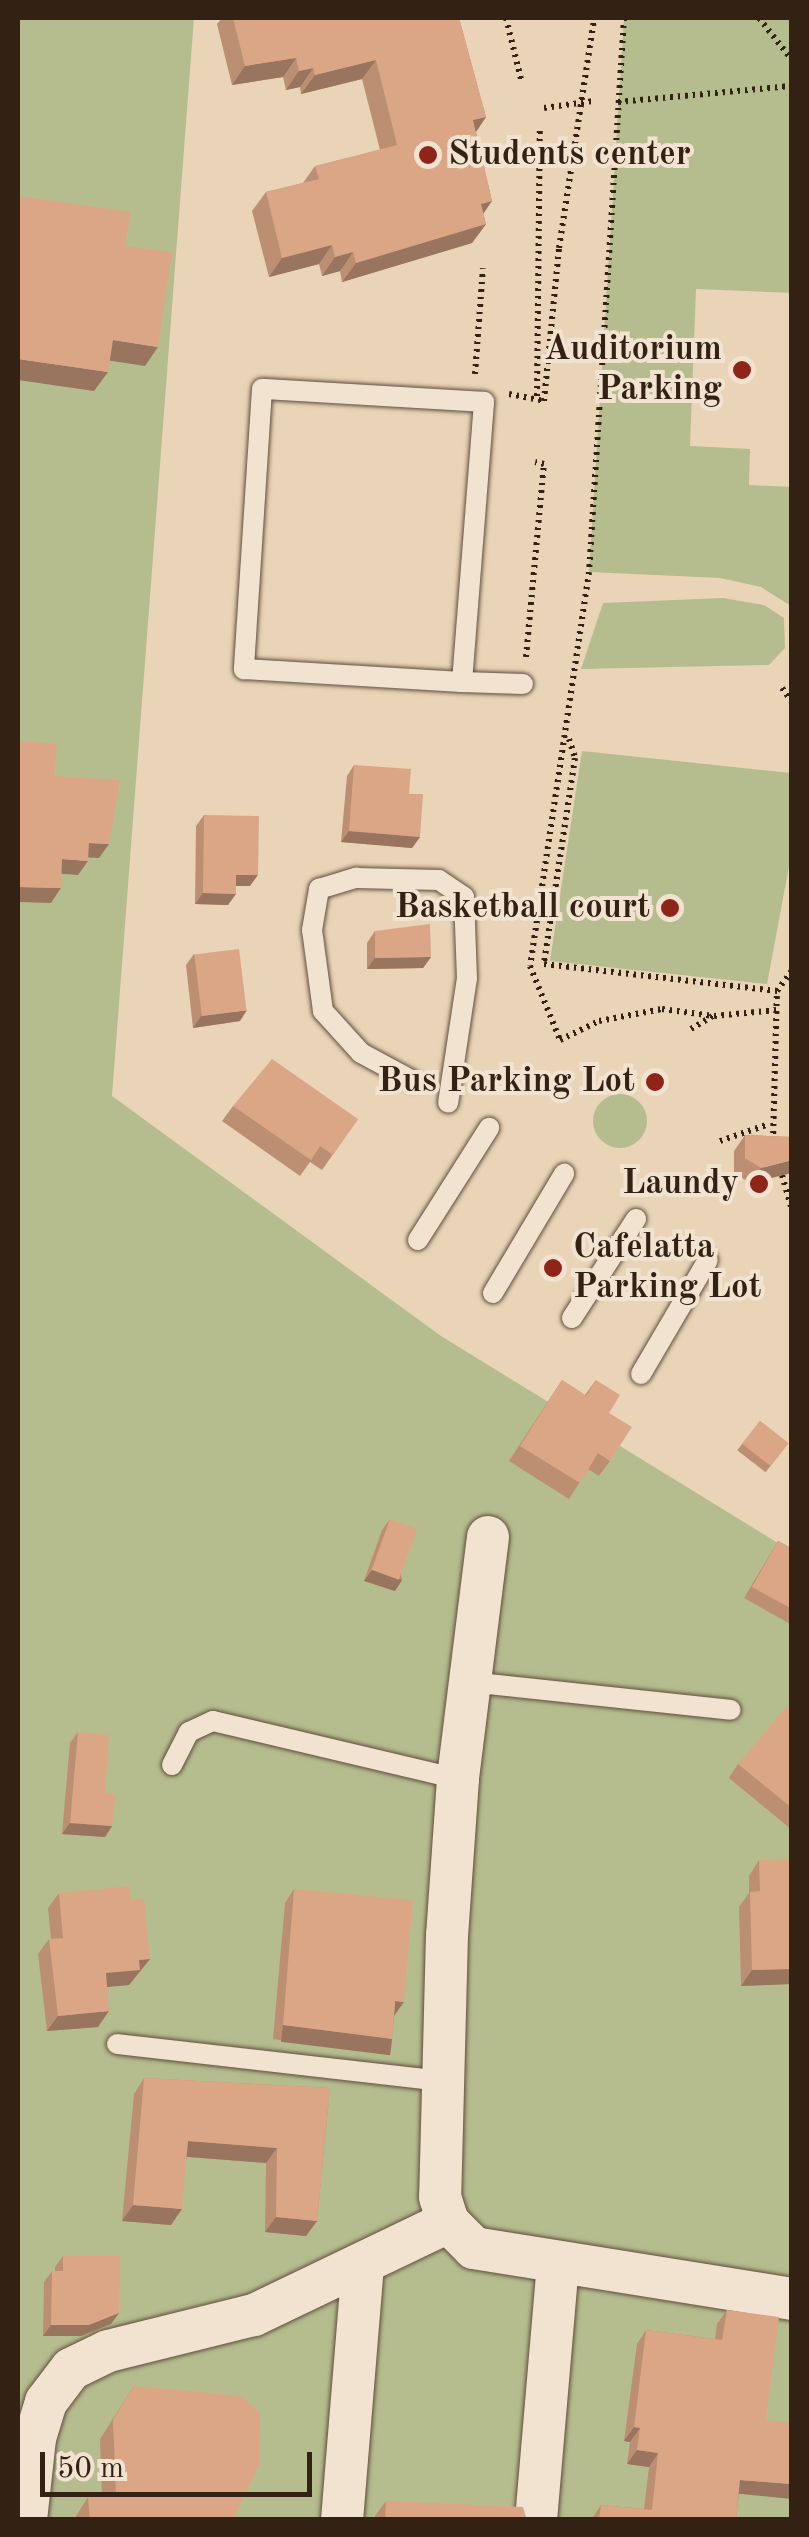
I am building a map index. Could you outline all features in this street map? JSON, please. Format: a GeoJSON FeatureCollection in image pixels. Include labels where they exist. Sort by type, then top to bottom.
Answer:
{"type":"FeatureCollection","features":[{"type":"Feature","properties":{"kind":"street"},"geometry":{"type":"LineString","coordinates":[[488,1537],[458,1779],[440,2197],[448,2222],[474,2248],[792,2298]]}},
{"type":"Feature","properties":{"kind":"street"},"geometry":{"type":"LineString","coordinates":[[26,2520],[36,2438],[46,2402],[71,2369],[108,2350],[254,2315],[448,2222]]}},
{"type":"Feature","properties":{"kind":"street"},"geometry":{"type":"LineString","coordinates":[[536,2520],[558,2263]]}},
{"type":"Feature","properties":{"kind":"street"},"geometry":{"type":"LineString","coordinates":[[342,2520],[362,2265]]}},
{"type":"Feature","properties":{"kind":"lane"},"geometry":{"type":"LineString","coordinates":[[462,682],[484,402],[262,388],[244,669],[462,682],[523,684]]}},
{"type":"Feature","properties":{"kind":"lane"},"geometry":{"type":"LineString","coordinates":[[413,1081],[361,1052],[323,1010],[312,930],[319,889],[356,878],[439,880],[464,897],[467,978],[448,1103]]}},
{"type":"Feature","properties":{"kind":"lane"},"geometry":{"type":"LineString","coordinates":[[418,1240],[489,1128]]}},
{"type":"Feature","properties":{"kind":"lane"},"geometry":{"type":"LineString","coordinates":[[493,1293],[564,1174]]}},
{"type":"Feature","properties":{"kind":"lane"},"geometry":{"type":"LineString","coordinates":[[572,1318],[636,1219]]}},
{"type":"Feature","properties":{"kind":"lane"},"geometry":{"type":"LineString","coordinates":[[641,1374],[708,1260]]}},
{"type":"Feature","properties":{"kind":"lane"},"geometry":{"type":"LineString","coordinates":[[470,1682],[730,1710]]}},
{"type":"Feature","properties":{"kind":"lane"},"geometry":{"type":"LineString","coordinates":[[172,1765],[189,1732],[212,1720],[458,1779]]}},
{"type":"Feature","properties":{"kind":"lane"},"geometry":{"type":"LineString","coordinates":[[117,2044],[443,2081]]}},
{"type":"Feature","properties":{"kind":"path"},"geometry":{"type":"LineString","coordinates":[[506,18],[521,79]]}},
{"type":"Feature","properties":{"kind":"path"},"geometry":{"type":"LineString","coordinates":[[504,394],[537,396],[544,401],[579,106],[594,18]]}},
{"type":"Feature","properties":{"kind":"path"},"geometry":{"type":"LineString","coordinates":[[624,18],[589,572],[568,734],[530,966],[560,1040],[599,1021],[662,1009],[714,1016],[776,1010]]}},
{"type":"Feature","properties":{"kind":"path"},"geometry":{"type":"LineString","coordinates":[[759,18],[792,60]]}},
{"type":"Feature","properties":{"kind":"path"},"geometry":{"type":"LineString","coordinates":[[618,102],[792,86]]}},
{"type":"Feature","properties":{"kind":"path"},"geometry":{"type":"LineString","coordinates":[[544,108],[594,101]]}},
{"type":"Feature","properties":{"kind":"path"},"geometry":{"type":"LineString","coordinates":[[537,396],[540,131]]}},
{"type":"Feature","properties":{"kind":"path"},"geometry":{"type":"LineString","coordinates":[[474,392],[483,268]]}},
{"type":"Feature","properties":{"kind":"path"},"geometry":{"type":"LineString","coordinates":[[523,684],[544,464],[535,462]]}},
{"type":"Feature","properties":{"kind":"path"},"geometry":{"type":"LineString","coordinates":[[782,688],[792,702]]}},
{"type":"Feature","properties":{"kind":"path"},"geometry":{"type":"LineString","coordinates":[[568,734],[575,758],[544,964],[777,991]]}},
{"type":"Feature","properties":{"kind":"path"},"geometry":{"type":"LineString","coordinates":[[790,966],[777,991],[769,1124],[792,1210]]}},
{"type":"Feature","properties":{"kind":"path"},"geometry":{"type":"LineString","coordinates":[[691,1028],[714,1016]]}},
{"type":"Feature","properties":{"kind":"path"},"geometry":{"type":"LineString","coordinates":[[720,1141],[769,1124]]}},
{"type":"Feature","properties":{"kind":"green space"},"geometry":{"type":"Polygon","coordinates":[[[18,18],[194,18],[112,1096],[441,1336],[791,1551],[791,2519],[18,2519],[18,18]]]}},
{"type":"Feature","properties":{"kind":"green space"},"geometry":{"type":"Polygon","coordinates":[[[624,18],[791,18],[791,293],[696,289],[690,446],[750,449],[749,485],[791,487],[791,606],[761,587],[720,578],[589,572],[624,18]]]}},
{"type":"Feature","properties":{"kind":"green space"},"geometry":{"type":"Polygon","coordinates":[[[723,598],[764,605],[784,618],[785,648],[769,665],[581,669],[603,603],[723,598]]]}},
{"type":"Feature","properties":{"kind":"green space","name":"Basketball court"},"geometry":{"type":"Polygon","coordinates":[[[582,751],[791,773],[791,856],[767,984],[550,961],[582,751]]]}},
{"type":"Feature","properties":{"kind":"green space"},"geometry":{"type":"Polygon","coordinates":[[[620,1094],[639,1102],[647,1121],[639,1140],[620,1148],[601,1140],[593,1121],[601,1102],[620,1094]]]}},
{"type":"Feature","properties":{"kind":"building","name":"Students center"},"geometry":{"type":"Polygon","coordinates":[[[233,18],[459,18],[486,117],[473,120],[492,201],[481,204],[486,224],[356,263],[353,252],[335,257],[332,245],[282,258],[266,192],[319,179],[315,166],[397,145],[376,60],[315,75],[313,68],[299,71],[296,58],[245,66],[233,18]]]}},
{"type":"Feature","properties":{"kind":"building"},"geometry":{"type":"Polygon","coordinates":[[[18,196],[131,212],[125,246],[172,252],[158,347],[113,340],[108,372],[18,359],[18,196]]]}},
{"type":"Feature","properties":{"kind":"building"},"geometry":{"type":"Polygon","coordinates":[[[20,741],[57,744],[54,776],[120,780],[109,844],[89,843],[88,861],[62,859],[61,888],[18,887],[20,741]]]}},
{"type":"Feature","properties":{"kind":"building"},"geometry":{"type":"Polygon","coordinates":[[[354,765],[411,769],[409,794],[423,794],[420,837],[349,831],[354,765]]]}},
{"type":"Feature","properties":{"kind":"building"},"geometry":{"type":"Polygon","coordinates":[[[204,815],[259,816],[258,875],[236,875],[236,894],[203,893],[204,815]]]}},
{"type":"Feature","properties":{"kind":"building"},"geometry":{"type":"Polygon","coordinates":[[[430,924],[431,957],[375,958],[375,931],[430,924]]]}},
{"type":"Feature","properties":{"kind":"building"},"geometry":{"type":"Polygon","coordinates":[[[239,949],[247,1011],[202,1016],[194,954],[239,949]]]}},
{"type":"Feature","properties":{"kind":"building"},"geometry":{"type":"Polygon","coordinates":[[[272,1059],[358,1119],[333,1155],[320,1146],[311,1160],[233,1106],[272,1059]]]}},
{"type":"Feature","properties":{"kind":"building"},"geometry":{"type":"Polygon","coordinates":[[[745,1135],[792,1137],[792,1160],[761,1168],[745,1158],[745,1135]]]}},
{"type":"Feature","properties":{"kind":"building"},"geometry":{"type":"Polygon","coordinates":[[[562,1380],[586,1396],[596,1380],[620,1395],[609,1413],[632,1427],[610,1461],[598,1453],[580,1483],[520,1446],[562,1380]]]}},
{"type":"Feature","properties":{"kind":"building"},"geometry":{"type":"Polygon","coordinates":[[[760,1421],[788,1443],[771,1466],[742,1444],[760,1421]]]}},
{"type":"Feature","properties":{"kind":"building"},"geometry":{"type":"Polygon","coordinates":[[[390,1519],[417,1529],[399,1580],[372,1570],[390,1519]]]}},
{"type":"Feature","properties":{"kind":"building"},"geometry":{"type":"Polygon","coordinates":[[[778,1541],[792,1548],[792,1609],[752,1587],[778,1541]]]}},
{"type":"Feature","properties":{"kind":"building"},"geometry":{"type":"Polygon","coordinates":[[[787,1706],[792,1710],[792,1808],[738,1764],[787,1706]]]}},
{"type":"Feature","properties":{"kind":"building"},"geometry":{"type":"Polygon","coordinates":[[[78,1732],[109,1735],[105,1793],[116,1794],[112,1826],[70,1823],[78,1732]]]}},
{"type":"Feature","properties":{"kind":"building"},"geometry":{"type":"Polygon","coordinates":[[[792,1859],[792,1969],[752,1970],[750,1892],[760,1891],[759,1860],[792,1859]]]}},
{"type":"Feature","properties":{"kind":"building"},"geometry":{"type":"Polygon","coordinates":[[[130,1886],[131,1900],[144,1898],[150,1959],[139,1960],[140,1970],[106,1973],[109,2011],[58,2016],[49,1939],[63,1938],[59,1893],[130,1886]]]}},
{"type":"Feature","properties":{"kind":"building"},"geometry":{"type":"Polygon","coordinates":[[[294,1889],[413,1900],[404,2002],[395,2001],[392,2039],[283,2025],[294,1889]]]}},
{"type":"Feature","properties":{"kind":"building"},"geometry":{"type":"Polygon","coordinates":[[[144,2078],[330,2088],[317,2221],[276,2217],[277,2148],[188,2141],[182,2209],[133,2205],[144,2078]]]}},
{"type":"Feature","properties":{"kind":"building"},"geometry":{"type":"Polygon","coordinates":[[[63,2256],[120,2256],[119,2313],[89,2325],[51,2325],[52,2271],[63,2271],[63,2256]]]}},
{"type":"Feature","properties":{"kind":"building"},"geometry":{"type":"Polygon","coordinates":[[[727,2310],[779,2317],[766,2420],[792,2423],[792,2484],[740,2480],[736,2520],[599,2520],[601,2505],[652,2510],[658,2453],[637,2450],[640,2428],[634,2427],[646,2330],[722,2340],[727,2310]]]}},
{"type":"Feature","properties":{"kind":"building"},"geometry":{"type":"Polygon","coordinates":[[[134,2386],[241,2396],[260,2412],[259,2465],[233,2520],[90,2520],[88,2497],[116,2495],[113,2420],[134,2386]]]}},
{"type":"Feature","properties":{"kind":"building"},"geometry":{"type":"Polygon","coordinates":[[[386,2501],[523,2507],[527,2520],[385,2520],[386,2501]]]}},
{"type":"Feature","properties":{"kind":"place","name":"Students center"},"geometry":{"type":"Point","coordinates":[428,155]}},
{"type":"Feature","properties":{"kind":"place","name":"Auditorium Parking"},"geometry":{"type":"Point","coordinates":[742,370]}},
{"type":"Feature","properties":{"kind":"place","name":"Basketball court"},"geometry":{"type":"Point","coordinates":[670,908]}},
{"type":"Feature","properties":{"kind":"place","name":"Bus Parking Lot"},"geometry":{"type":"Point","coordinates":[655,1082]}},
{"type":"Feature","properties":{"kind":"place","name":"Laundy"},"geometry":{"type":"Point","coordinates":[759,1184]}},
{"type":"Feature","properties":{"kind":"place","name":"Cafelatta Parking Lot"},"geometry":{"type":"Point","coordinates":[553,1268]}}]}
